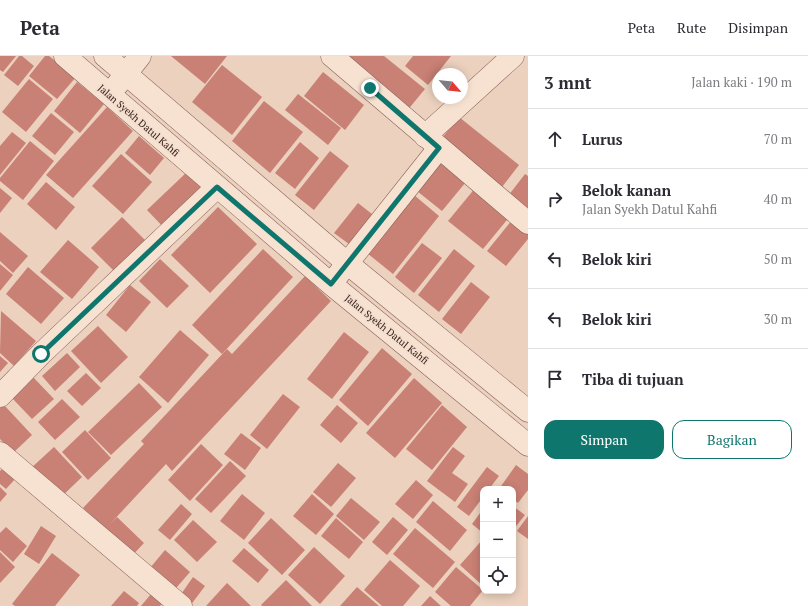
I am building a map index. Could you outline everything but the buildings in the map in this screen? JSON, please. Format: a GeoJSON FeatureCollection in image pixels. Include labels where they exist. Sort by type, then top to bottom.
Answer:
{"type":"FeatureCollection","features":[{"type":"Feature","properties":{"kind":"street","name":"Jalan Syekh Datul Kahfi"},"geometry":{"type":"LineString","coordinates":[[65,56],[331,284],[528,445]]}},
{"type":"Feature","properties":{"kind":"street"},"geometry":{"type":"LineString","coordinates":[[105,56],[347,263],[528,411]]}},
{"type":"Feature","properties":{"kind":"street"},"geometry":{"type":"LineString","coordinates":[[109,94],[140,56]]}},
{"type":"Feature","properties":{"kind":"street"},"geometry":{"type":"LineString","coordinates":[[332,56],[528,223]]}},
{"type":"Feature","properties":{"kind":"street"},"geometry":{"type":"LineString","coordinates":[[331,284],[432,142],[513,56]]}},
{"type":"Feature","properties":{"kind":"street"},"geometry":{"type":"LineString","coordinates":[[0,396],[46,349],[217,187]]}},
{"type":"Feature","properties":{"kind":"street"},"geometry":{"type":"LineString","coordinates":[[0,454],[181,606]]}},
{"type":"Feature","properties":{"kind":"route"},"geometry":{"type":"LineString","coordinates":[[41,354],[99,297],[217,187],[331,284],[439,148],[370,88]]}}]}
